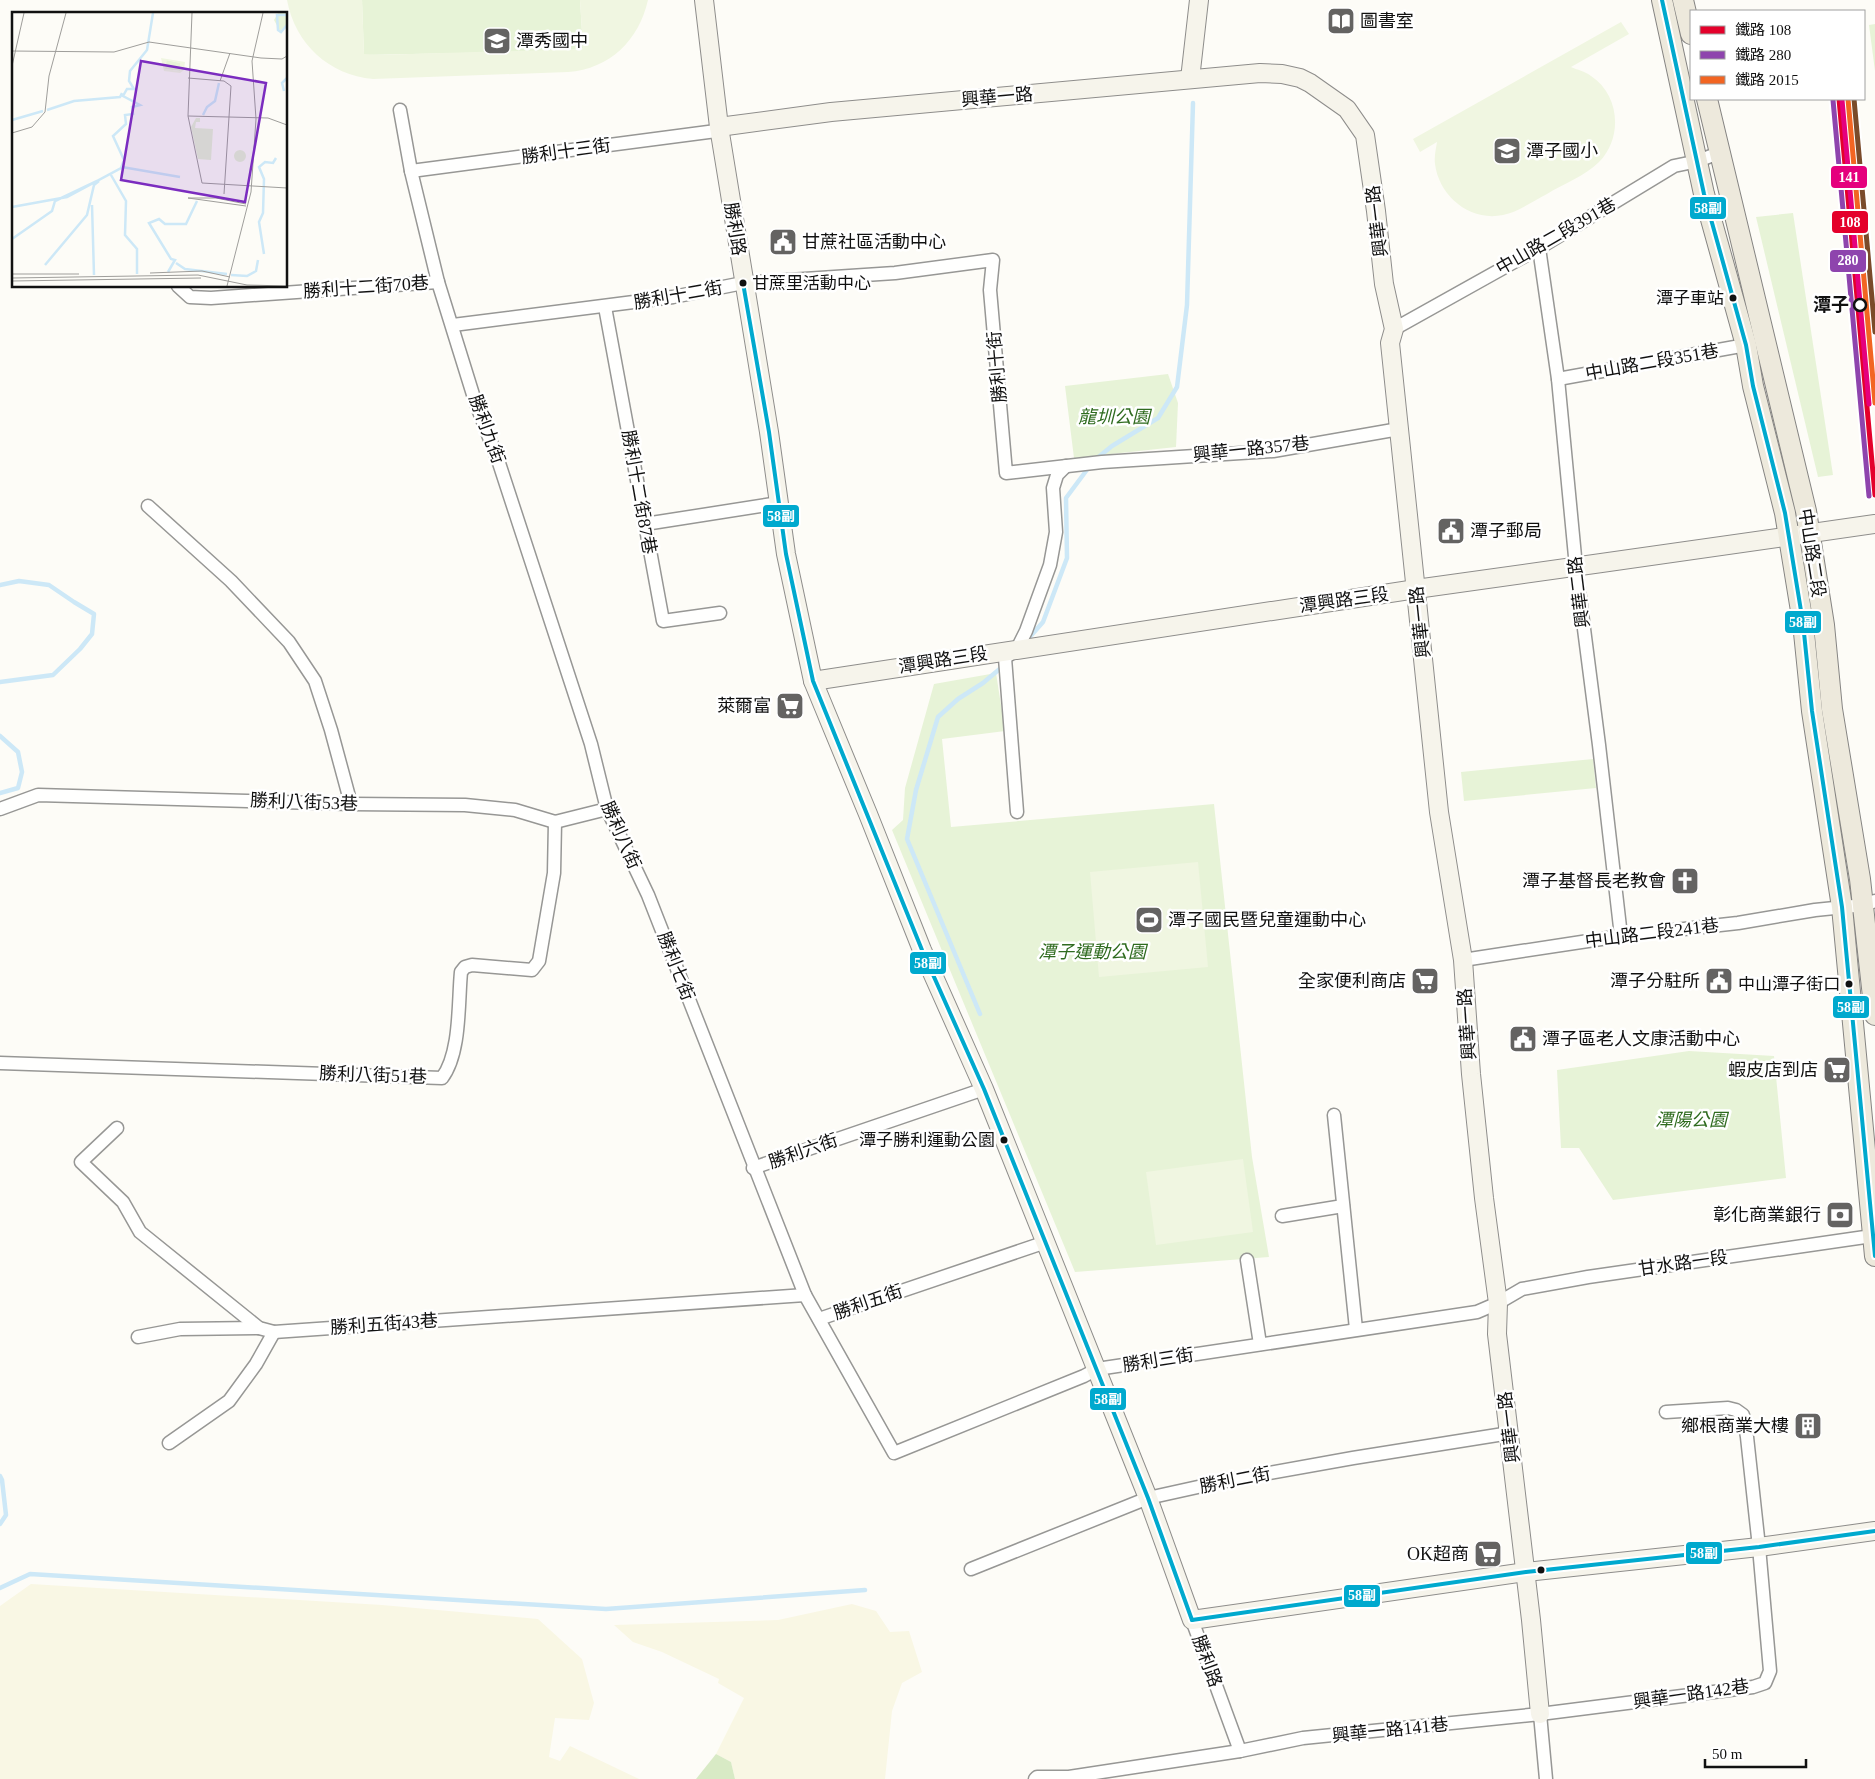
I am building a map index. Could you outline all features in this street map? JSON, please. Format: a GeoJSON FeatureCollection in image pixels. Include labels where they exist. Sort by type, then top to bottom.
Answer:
{"type":"FeatureCollection","features":[{"type":"Feature","properties":{"kind":"main road","name":"中山路二段"},"geometry":{"type":"LineString","coordinates":[[1662,0],[1704,194],[1746,344],[1753,386],[1785,513],[1803,623],[1812,711],[1842,908],[1875,1256]]}},
{"type":"Feature","properties":{"kind":"main road"},"geometry":{"type":"LineString","coordinates":[[1683,0],[1690,30]]}},
{"type":"Feature","properties":{"kind":"main road","name":"中山路二段"},"geometry":{"type":"LineString","coordinates":[[1707,100],[1780,400],[1810,533],[1824,626],[1832,709],[1869,903],[1875,1015]]}},
{"type":"Feature","properties":{"kind":"street","name":"勝利路"},"geometry":{"type":"LineString","coordinates":[[704,0],[719,127],[743,283],[769,432],[786,554],[813,681],[922,950],[984,1088],[1097,1369],[1148,1498],[1240,1751]]}},
{"type":"Feature","properties":{"kind":"street"},"geometry":{"type":"LineString","coordinates":[[1190,79],[1199,0]]}},
{"type":"Feature","properties":{"kind":"street","name":"興華一路"},"geometry":{"type":"LineString","coordinates":[[719,127],[831,112],[1260,73],[1282,74],[1310,82],[1353,116],[1365,135],[1384,284],[1394,328],[1390,343],[1399,429],[1441,827],[1463,960],[1471,1074],[1498,1304],[1498,1334],[1526,1572],[1546,1779]]}},
{"type":"Feature","properties":{"kind":"street","name":"勝利九街"},"geometry":{"type":"LineString","coordinates":[[400,110],[411,172],[438,282],[453,325],[475,401],[502,472],[591,744]]}},
{"type":"Feature","properties":{"kind":"street","name":"勝利十三街"},"geometry":{"type":"LineString","coordinates":[[411,172],[716,131],[719,127]]}},
{"type":"Feature","properties":{"kind":"street","name":"中山路二段391巷"},"geometry":{"type":"LineString","coordinates":[[1394,328],[1539,248],[1674,166],[1721,152]]}},
{"type":"Feature","properties":{"kind":"street","name":"興華二路"},"geometry":{"type":"LineString","coordinates":[[1539,248],[1558,379],[1576,567],[1621,936]]}},
{"type":"Feature","properties":{"kind":"street","name":"勝利十二街"},"geometry":{"type":"LineString","coordinates":[[453,325],[673,297],[743,283],[895,273],[993,260]]}},
{"type":"Feature","properties":{"kind":"street","name":"勝利十街"},"geometry":{"type":"LineString","coordinates":[[993,260],[990,290],[1006,473],[1066,466]]}},
{"type":"Feature","properties":{"kind":"street","name":"勝利十二街70巷"},"geometry":{"type":"LineString","coordinates":[[180,288],[190,297],[211,298],[438,282]]}},
{"type":"Feature","properties":{"kind":"street","name":"勝利十二街87巷"},"geometry":{"type":"LineString","coordinates":[[605,306],[663,621],[720,613]]}},
{"type":"Feature","properties":{"kind":"street","name":"中山路二段351巷"},"geometry":{"type":"LineString","coordinates":[[1558,379],[1746,344]]}},
{"type":"Feature","properties":{"kind":"street","name":"興華一路357巷"},"geometry":{"type":"LineString","coordinates":[[1066,466],[1085,463],[1273,451],[1399,429]]}},
{"type":"Feature","properties":{"kind":"street"},"geometry":{"type":"LineString","coordinates":[[1017,812],[1006,674],[1026,631],[1050,565],[1056,532],[1052,488],[1057,475],[1066,466]]}},
{"type":"Feature","properties":{"kind":"street"},"geometry":{"type":"LineString","coordinates":[[645,524],[779,503]]}},
{"type":"Feature","properties":{"kind":"street"},"geometry":{"type":"LineString","coordinates":[[148,506],[231,581],[289,642],[315,681],[331,730],[351,804]]}},
{"type":"Feature","properties":{"kind":"street","name":"潭興路三段"},"geometry":{"type":"LineString","coordinates":[[813,681],[1416,589],[1875,524]]}},
{"type":"Feature","properties":{"kind":"street","name":"勝利八街"},"geometry":{"type":"LineString","coordinates":[[591,744],[607,809],[648,896]]}},
{"type":"Feature","properties":{"kind":"street","name":"勝利八街53巷"},"geometry":{"type":"LineString","coordinates":[[0,809],[38,795],[351,804],[464,805],[515,810],[555,822]]}},
{"type":"Feature","properties":{"kind":"street"},"geometry":{"type":"LineString","coordinates":[[555,822],[607,809]]}},
{"type":"Feature","properties":{"kind":"street","name":"勝利八街51巷"},"geometry":{"type":"LineString","coordinates":[[0,1063],[442,1078],[448,1070],[455,1051],[461,972],[465,967],[472,965],[532,970],[539,961],[554,873],[555,822]]}},
{"type":"Feature","properties":{"kind":"street","name":"勝利七街"},"geometry":{"type":"LineString","coordinates":[[648,896],[703,1038]]}},
{"type":"Feature","properties":{"kind":"street","name":"中山路二段241巷"},"geometry":{"type":"LineString","coordinates":[[1463,960],[1621,936],[1738,923],[1869,903]]}},
{"type":"Feature","properties":{"kind":"street","name":"勝利六街"},"geometry":{"type":"LineString","coordinates":[[703,1038],[753,1168],[984,1088]]}},
{"type":"Feature","properties":{"kind":"street"},"geometry":{"type":"LineString","coordinates":[[1334,1115],[1356,1329]]}},
{"type":"Feature","properties":{"kind":"street","name":"勝利五街43巷"},"geometry":{"type":"LineString","coordinates":[[118,1128],[81,1162],[124,1202],[140,1232],[259,1328],[274,1332],[804,1295]]}},
{"type":"Feature","properties":{"kind":"street","name":"勝利五街"},"geometry":{"type":"LineString","coordinates":[[753,1168],[804,1295],[819,1318],[1046,1242]]}},
{"type":"Feature","properties":{"kind":"street"},"geometry":{"type":"LineString","coordinates":[[1282,1216],[1343,1206]]}},
{"type":"Feature","properties":{"kind":"street","name":"甘水路一段"},"geometry":{"type":"LineString","coordinates":[[1498,1304],[1522,1289],[1588,1277],[1872,1236]]}},
{"type":"Feature","properties":{"kind":"street"},"geometry":{"type":"LineString","coordinates":[[1247,1260],[1260,1344]]}},
{"type":"Feature","properties":{"kind":"street","name":"勝利三街"},"geometry":{"type":"LineString","coordinates":[[819,1318],[894,1453],[1075,1380],[1097,1369],[1478,1312],[1498,1304]]}},
{"type":"Feature","properties":{"kind":"street"},"geometry":{"type":"LineString","coordinates":[[138,1337],[180,1329],[259,1328]]}},
{"type":"Feature","properties":{"kind":"street"},"geometry":{"type":"LineString","coordinates":[[169,1443],[229,1401],[256,1364],[274,1332]]}},
{"type":"Feature","properties":{"kind":"street"},"geometry":{"type":"LineString","coordinates":[[1666,1412],[1728,1408],[1736,1410],[1743,1415],[1759,1547]]}},
{"type":"Feature","properties":{"kind":"street","name":"勝利二街"},"geometry":{"type":"LineString","coordinates":[[971,1569],[1148,1498],[1316,1464],[1510,1433]]}},
{"type":"Feature","properties":{"kind":"street"},"geometry":{"type":"LineString","coordinates":[[1192,1620],[1526,1572],[1759,1547],[1875,1531]]}},
{"type":"Feature","properties":{"kind":"street","name":"興華一路142巷"},"geometry":{"type":"LineString","coordinates":[[1540,1714],[1753,1687],[1764,1683],[1770,1671],[1759,1547]]}},
{"type":"Feature","properties":{"kind":"street","name":"興華一路141巷"},"geometry":{"type":"LineString","coordinates":[[1036,1778],[1069,1777],[1240,1751],[1302,1738],[1540,1714]]}},
{"type":"Feature","properties":{"kind":"shaded area"},"geometry":{"type":"Polygon","coordinates":[[[31,1584],[382,1605],[538,1619],[582,1659],[594,1703],[589,1720],[555,1718],[549,1757],[560,1761],[570,1746],[639,1779],[0,1779],[0,1606],[31,1584]]]}},
{"type":"Feature","properties":{"kind":"shaded area"},"geometry":{"type":"Polygon","coordinates":[[[852,1604],[876,1611],[890,1632],[909,1631],[922,1672],[902,1683],[892,1711],[885,1779],[735,1779],[731,1762],[716,1754],[744,1698],[718,1683],[719,1679],[662,1652],[633,1642],[614,1625],[778,1620],[852,1604]]]}},
{"type":"Feature","properties":{"kind":"green space"},"geometry":{"type":"Polygon","coordinates":[[[287,0],[362,0],[364,54],[377,55],[580,49],[583,48],[580,0],[648,0],[638,28],[630,40],[609,58],[583,70],[373,79],[342,71],[316,54],[298,30],[291,16],[287,0]]]}},
{"type":"Feature","properties":{"kind":"green space"},"geometry":{"type":"Polygon","coordinates":[[[362,0],[580,0],[583,48],[566,51],[364,55],[362,0]]]}},
{"type":"Feature","properties":{"kind":"green space"},"geometry":{"type":"Polygon","coordinates":[[[1621,22],[1629,34],[1571,67],[1589,74],[1601,84],[1613,105],[1615,129],[1607,152],[1599,162],[1581,176],[1509,214],[1491,216],[1479,214],[1458,204],[1450,196],[1438,176],[1435,161],[1437,142],[1420,152],[1413,139],[1621,22]]]}},
{"type":"Feature","properties":{"kind":"green space"},"geometry":{"type":"Polygon","coordinates":[[[1875,24],[1875,71],[1869,25],[1875,24]]]}},
{"type":"Feature","properties":{"kind":"green space"},"geometry":{"type":"Polygon","coordinates":[[[1793,213],[1833,475],[1818,477],[1756,217],[1793,213]]]}},
{"type":"Feature","properties":{"kind":"green space","name":"龍圳公園"},"geometry":{"type":"Polygon","coordinates":[[[1168,374],[1178,403],[1176,447],[1074,458],[1065,386],[1168,374]]]}},
{"type":"Feature","properties":{"kind":"green space","name":"潭子運動公園"},"geometry":{"type":"Polygon","coordinates":[[[996,673],[1005,731],[942,739],[951,827],[1214,804],[1252,1157],[1269,1257],[1075,1272],[892,830],[903,820],[905,788],[934,684],[996,673]]]}},
{"type":"Feature","properties":{"kind":"green space"},"geometry":{"type":"Polygon","coordinates":[[[1593,759],[1596,788],[1464,801],[1461,772],[1593,759]]]}},
{"type":"Feature","properties":{"kind":"green space","name":"潭子國民暨兒童運動中心"},"geometry":{"type":"Polygon","coordinates":[[[1198,862],[1208,967],[1099,977],[1090,872],[1198,862]]]}},
{"type":"Feature","properties":{"kind":"green space","name":"潭陽公園"},"geometry":{"type":"Polygon","coordinates":[[[1689,1051],[1774,1056],[1786,1178],[1613,1200],[1579,1148],[1561,1148],[1557,1070],[1689,1051]]]}},
{"type":"Feature","properties":{"kind":"green space"},"geometry":{"type":"Polygon","coordinates":[[[1243,1159],[1253,1232],[1156,1245],[1146,1172],[1243,1159]]]}},
{"type":"Feature","properties":{"kind":"green space"},"geometry":{"type":"Polygon","coordinates":[[[716,1754],[731,1762],[735,1779],[696,1779],[716,1754]]]}},
{"type":"Feature","properties":{"kind":"waterway"},"geometry":{"type":"LineString","coordinates":[[1096,459],[1112,446],[1158,418],[1177,387],[1187,305],[1193,103]]}},
{"type":"Feature","properties":{"kind":"waterway"},"geometry":{"type":"LineString","coordinates":[[1028,639],[1043,622],[1067,558],[1066,498],[1089,467]]}},
{"type":"Feature","properties":{"kind":"waterway"},"geometry":{"type":"LineString","coordinates":[[0,585],[19,581],[49,585],[94,614],[92,634],[80,649],[53,675],[0,682]]}},
{"type":"Feature","properties":{"kind":"waterway"},"geometry":{"type":"LineString","coordinates":[[980,1014],[907,839],[916,790],[938,717],[958,699],[983,683],[1002,667]]}},
{"type":"Feature","properties":{"kind":"waterway"},"geometry":{"type":"LineString","coordinates":[[0,736],[18,752],[22,772],[18,788],[0,793]]}},
{"type":"Feature","properties":{"kind":"waterway"},"geometry":{"type":"LineString","coordinates":[[0,1476],[6,1515],[0,1524]]}},
{"type":"Feature","properties":{"kind":"waterway"},"geometry":{"type":"LineString","coordinates":[[0,1588],[30,1574],[606,1609],[865,1590]]}},
{"type":"Feature","properties":{"kind":"rail line","name":"280"},"geometry":{"type":"LineString","coordinates":[[1833,100],[1869,496]]}},
{"type":"Feature","properties":{"kind":"rail line","name":"108"},"geometry":{"type":"LineString","coordinates":[[1839,100],[1875,495]]}},
{"type":"Feature","properties":{"kind":"rail line","name":"2015"},"geometry":{"type":"LineString","coordinates":[[1848,100],[1875,403]]}},
{"type":"Feature","properties":{"kind":"transit line","name":"58副"},"geometry":{"type":"LineString","coordinates":[[1662,0],[1704,194],[1746,345],[1753,386],[1785,513],[1803,623],[1812,711],[1842,907],[1875,1256]]}},
{"type":"Feature","properties":{"kind":"transit line","name":"141"},"geometry":{"type":"LineString","coordinates":[[1842,100],[1869,404]]}},
{"type":"Feature","properties":{"kind":"transit line"},"geometry":{"type":"LineString","coordinates":[[1854,100],[1875,332]]}},
{"type":"Feature","properties":{"kind":"transit line","name":"58副"},"geometry":{"type":"LineString","coordinates":[[743,283],[769,432],[786,554],[813,681],[922,950],[984,1089],[1148,1498],[1192,1620]]}},
{"type":"Feature","properties":{"kind":"transit line","name":"58副"},"geometry":{"type":"LineString","coordinates":[[1192,1620],[1526,1572],[1759,1547],[1875,1531]]}},
{"type":"Feature","properties":{"kind":"place","name":"圖書室"},"geometry":{"type":"Point","coordinates":[1341,21]}},
{"type":"Feature","properties":{"kind":"place","name":"潭秀國中"},"geometry":{"type":"Point","coordinates":[497,41]}},
{"type":"Feature","properties":{"kind":"place","name":"潭子國小"},"geometry":{"type":"Point","coordinates":[1507,151]}},
{"type":"Feature","properties":{"kind":"place","name":"甘蔗社區活動中心"},"geometry":{"type":"Point","coordinates":[783,242]}},
{"type":"Feature","properties":{"kind":"place","name":"甘蔗里活動中心"},"geometry":{"type":"Point","coordinates":[743,283]}},
{"type":"Feature","properties":{"kind":"place","name":"潭子車站"},"geometry":{"type":"Point","coordinates":[1733,298]}},
{"type":"Feature","properties":{"kind":"place","name":"潭子"},"geometry":{"type":"Point","coordinates":[1860,305]}},
{"type":"Feature","properties":{"kind":"place","name":"潭子郵局"},"geometry":{"type":"Point","coordinates":[1451,531]}},
{"type":"Feature","properties":{"kind":"place","name":"萊爾富"},"geometry":{"type":"Point","coordinates":[790,706]}},
{"type":"Feature","properties":{"kind":"place","name":"潭子基督長老教會"},"geometry":{"type":"Point","coordinates":[1685,881]}},
{"type":"Feature","properties":{"kind":"place","name":"潭子國民暨兒童運動中心"},"geometry":{"type":"Point","coordinates":[1149,920]}},
{"type":"Feature","properties":{"kind":"place","name":"全家便利商店"},"geometry":{"type":"Point","coordinates":[1425,981]}},
{"type":"Feature","properties":{"kind":"place","name":"潭子分駐所"},"geometry":{"type":"Point","coordinates":[1719,981]}},
{"type":"Feature","properties":{"kind":"place","name":"中山潭子街口"},"geometry":{"type":"Point","coordinates":[1849,984]}},
{"type":"Feature","properties":{"kind":"place","name":"潭子區老人文康活動中心"},"geometry":{"type":"Point","coordinates":[1523,1039]}},
{"type":"Feature","properties":{"kind":"place","name":"蝦皮店到店"},"geometry":{"type":"Point","coordinates":[1837,1070]}},
{"type":"Feature","properties":{"kind":"place","name":"潭子勝利運動公園"},"geometry":{"type":"Point","coordinates":[1004,1140]}},
{"type":"Feature","properties":{"kind":"place","name":"彰化商業銀行"},"geometry":{"type":"Point","coordinates":[1840,1215]}},
{"type":"Feature","properties":{"kind":"place","name":"鄉根商業大樓"},"geometry":{"type":"Point","coordinates":[1808,1426]}},
{"type":"Feature","properties":{"kind":"place","name":"OK超商"},"geometry":{"type":"Point","coordinates":[1488,1554]}}]}
